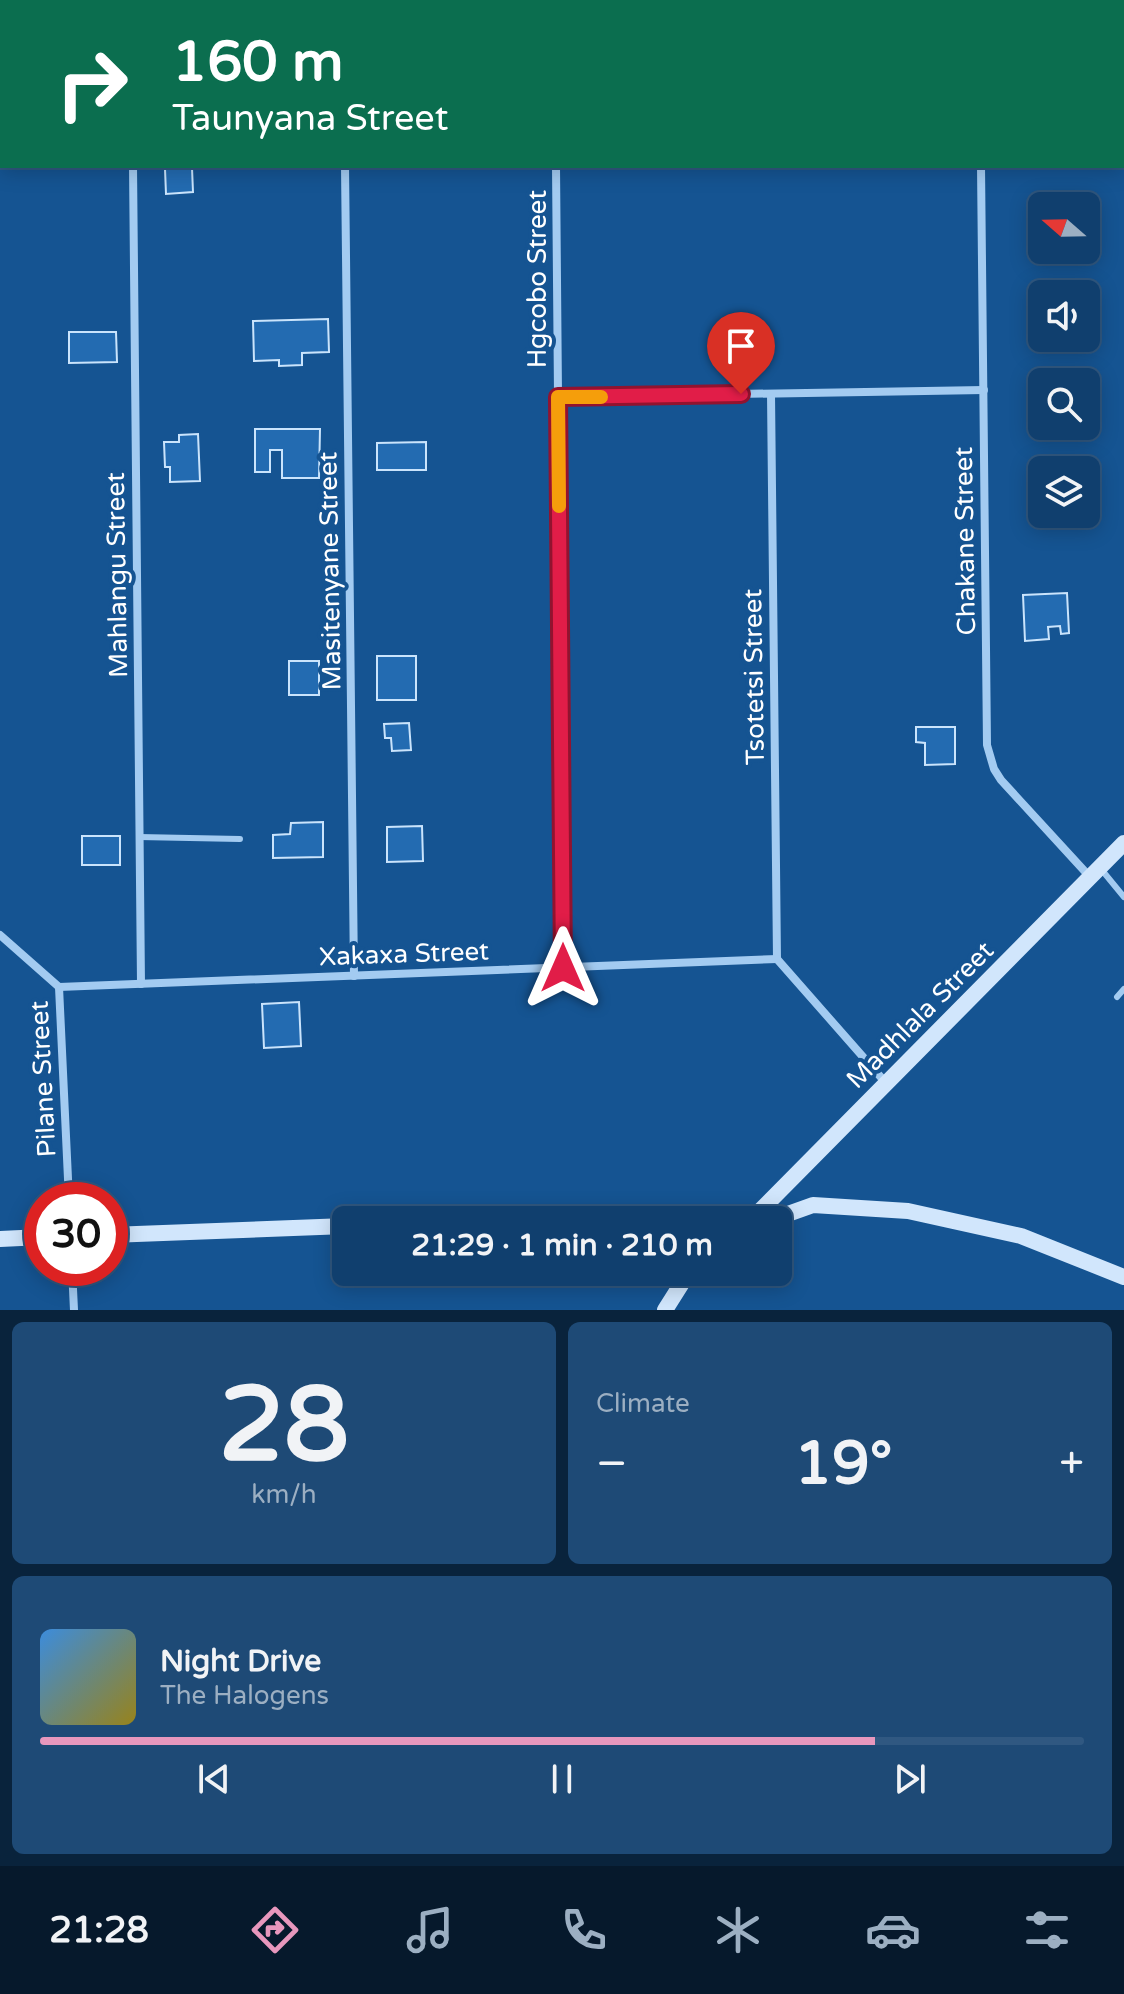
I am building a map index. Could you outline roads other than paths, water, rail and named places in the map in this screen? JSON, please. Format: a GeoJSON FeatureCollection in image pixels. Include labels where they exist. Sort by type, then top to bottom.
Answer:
{"type":"FeatureCollection","features":[{"type":"Feature","properties":{"kind":"street","name":"Mahlangu Street"},"geometry":{"type":"LineString","coordinates":[[133,168],[141,984]]}},
{"type":"Feature","properties":{"kind":"street","name":"Masitenyane Street"},"geometry":{"type":"LineString","coordinates":[[345,168],[354,976]]}},
{"type":"Feature","properties":{"kind":"street","name":"Hgcobo Street"},"geometry":{"type":"LineString","coordinates":[[556,168],[563,968]]}},
{"type":"Feature","properties":{"kind":"street","name":"Chakane Street"},"geometry":{"type":"LineString","coordinates":[[981,168],[987,745],[994,769],[1001,780],[1095,872]]}},
{"type":"Feature","properties":{"kind":"street"},"geometry":{"type":"LineString","coordinates":[[558,397],[984,390]]}},
{"type":"Feature","properties":{"kind":"street","name":"Tsotetsi Street"},"geometry":{"type":"LineString","coordinates":[[771,394],[777,959]]}},
{"type":"Feature","properties":{"kind":"street","name":"Madhlala Street"},"geometry":{"type":"LineString","coordinates":[[765,1206],[1124,843]]}},
{"type":"Feature","properties":{"kind":"street","name":"Pilane Street"},"geometry":{"type":"LineString","coordinates":[[0,935],[59,987],[68,1182]]}},
{"type":"Feature","properties":{"kind":"street","name":"Xakaxa Street"},"geometry":{"type":"LineString","coordinates":[[59,987],[777,959]]}},
{"type":"Feature","properties":{"kind":"street"},"geometry":{"type":"LineString","coordinates":[[777,959],[886,1083]]}},
{"type":"Feature","properties":{"kind":"street"},"geometry":{"type":"LineString","coordinates":[[792,1212],[813,1205],[908,1211],[1021,1236],[1124,1277]]}},
{"type":"Feature","properties":{"kind":"street"},"geometry":{"type":"LineString","coordinates":[[128,1234],[332,1227]]}},
{"type":"Feature","properties":{"kind":"street"},"geometry":{"type":"LineString","coordinates":[[0,1239],[24,1238]]}},
{"type":"Feature","properties":{"kind":"street"},"geometry":{"type":"LineString","coordinates":[[73,1286],[74,1310]]}},
{"type":"Feature","properties":{"kind":"street"},"geometry":{"type":"LineString","coordinates":[[665,1310],[680,1286]]}},
{"type":"Feature","properties":{"kind":"lane"},"geometry":{"type":"LineString","coordinates":[[139,837],[240,839]]}},
{"type":"Feature","properties":{"kind":"lane"},"geometry":{"type":"LineString","coordinates":[[1095,872],[1124,897]]}},
{"type":"Feature","properties":{"kind":"lane"},"geometry":{"type":"LineString","coordinates":[[1117,997],[1124,989]]}}]}
